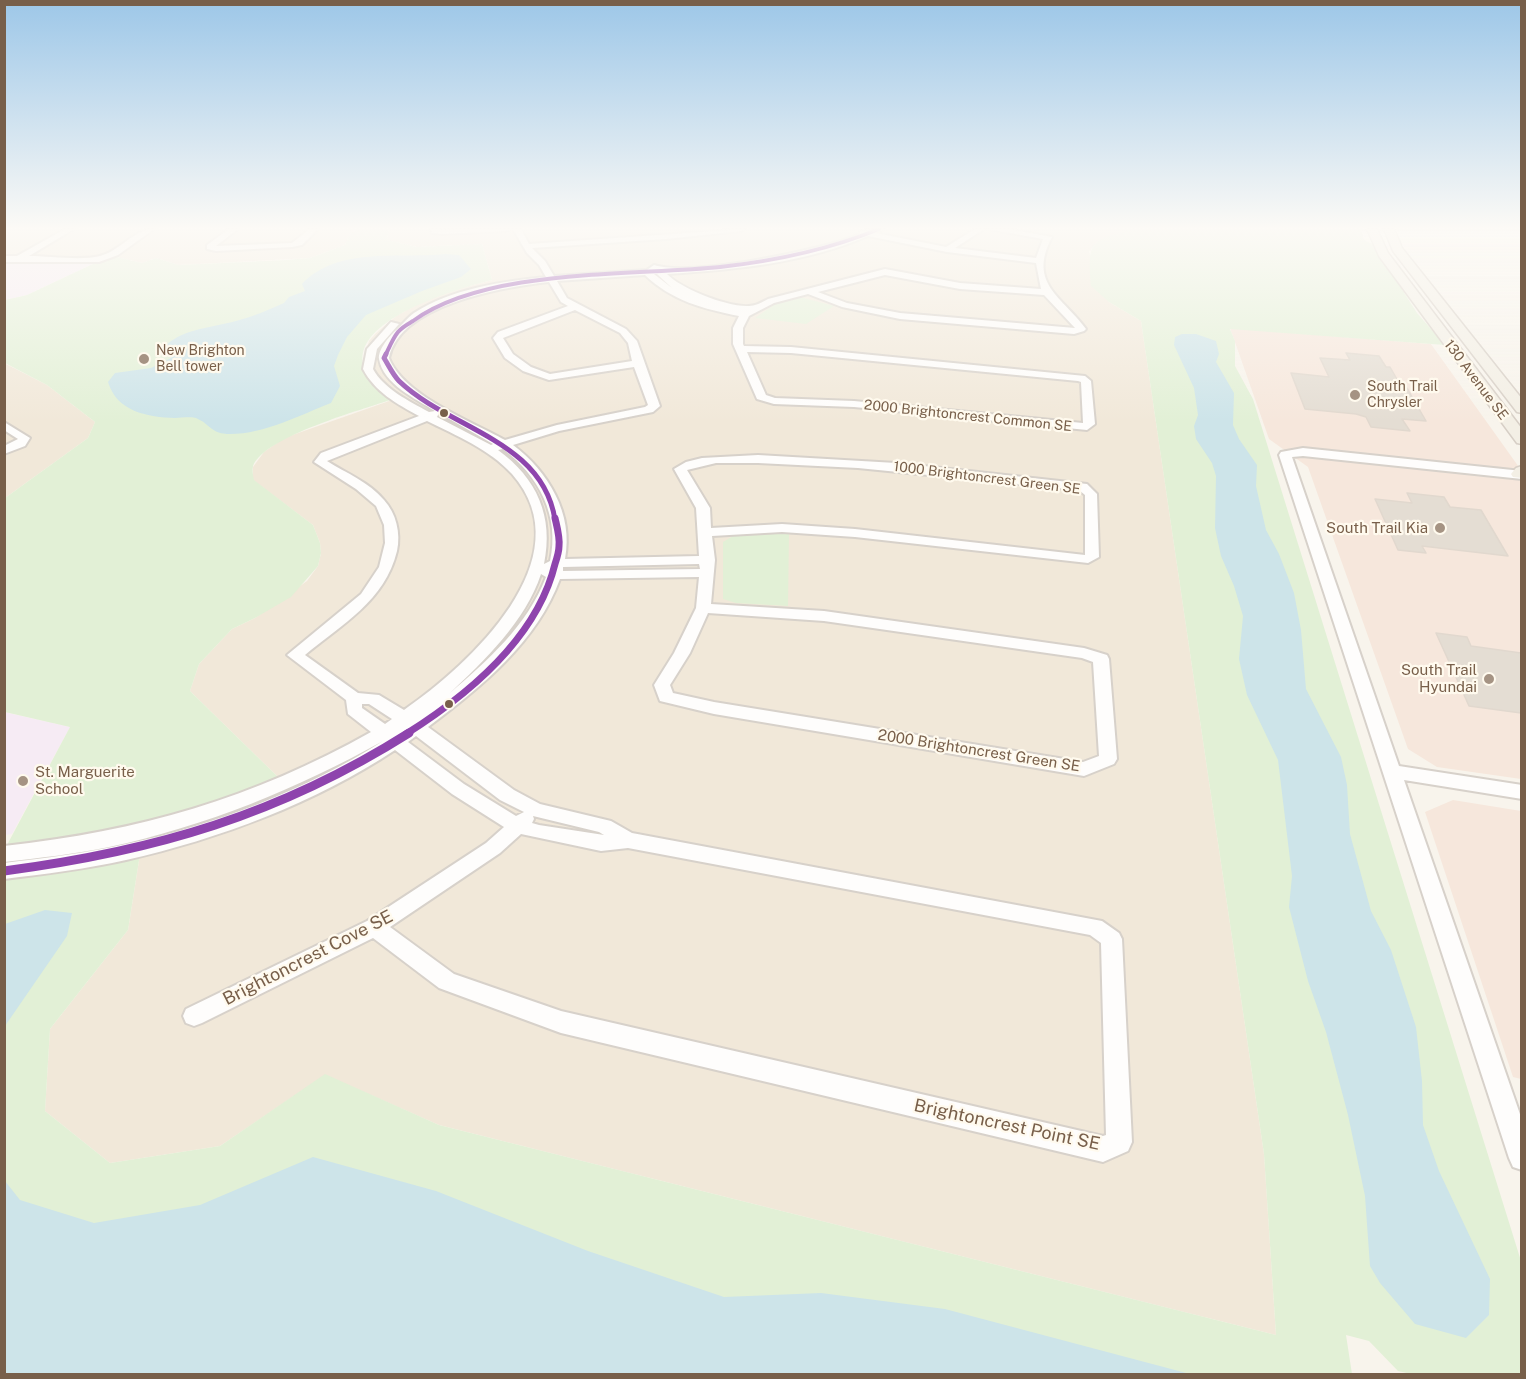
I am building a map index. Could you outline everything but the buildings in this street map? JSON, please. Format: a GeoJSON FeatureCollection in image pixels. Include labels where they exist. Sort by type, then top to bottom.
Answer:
{"type":"FeatureCollection","features":[{"type":"Feature","properties":{"kind":"main road","name":"130 Avenue SE"},"geometry":{"type":"LineString","coordinates":[[1412,293],[1521,440]]}},
{"type":"Feature","properties":{"kind":"main road","name":"130 Avenue SE"},"geometry":{"type":"LineString","coordinates":[[1431,293],[1521,409]]}},
{"type":"Feature","properties":{"kind":"street"},"geometry":{"type":"LineString","coordinates":[[4,871],[88,860],[165,843],[303,793],[410,724],[490,646],[522,600],[538,569],[541,534],[534,501],[517,473],[489,449],[375,383],[368,369],[376,342],[396,323],[425,305],[461,293]]}},
{"type":"Feature","properties":{"kind":"street"},"geometry":{"type":"LineString","coordinates":[[410,724],[440,712],[505,652],[529,623],[557,569],[560,533],[557,515],[551,497],[533,470],[519,455],[443,411],[397,381],[387,369],[384,358],[393,338],[414,319],[447,302],[474,293]]}},
{"type":"Feature","properties":{"kind":"street"},"geometry":{"type":"LineString","coordinates":[[559,293],[569,309]]}},
{"type":"Feature","properties":{"kind":"street"},"geometry":{"type":"LineString","coordinates":[[674,293],[716,309],[748,312],[798,293]]}},
{"type":"Feature","properties":{"kind":"street"},"geometry":{"type":"LineString","coordinates":[[814,293],[845,305],[900,316],[1066,331],[1081,329],[1075,319],[1046,293]]}},
{"type":"Feature","properties":{"kind":"street"},"geometry":{"type":"LineString","coordinates":[[489,449],[557,428],[650,410],[654,406],[633,343],[623,331],[598,319],[587,319],[553,302]]}},
{"type":"Feature","properties":{"kind":"street"},"geometry":{"type":"LineString","coordinates":[[569,309],[501,334],[498,338],[508,356],[528,369],[554,378],[638,363]]}},
{"type":"Feature","properties":{"kind":"street","name":"2000 Brightoncrest Common SE"},"geometry":{"type":"LineString","coordinates":[[740,349],[792,350],[1081,378],[1086,381],[1089,424],[1083,428],[854,404],[774,401],[761,397],[740,349],[738,328],[748,312]]}},
{"type":"Feature","properties":{"kind":"street"},"geometry":{"type":"LineString","coordinates":[[354,698],[295,655],[363,602],[381,580],[390,557],[393,538],[389,520],[381,505],[364,490],[320,462],[325,456],[443,411]]}},
{"type":"Feature","properties":{"kind":"street"},"geometry":{"type":"LineString","coordinates":[[4,425],[24,438],[21,443],[4,451]]}},
{"type":"Feature","properties":{"kind":"street"},"geometry":{"type":"LineString","coordinates":[[1521,473],[1303,452],[1285,455],[1521,1158]]}},
{"type":"Feature","properties":{"kind":"street","name":"1000 Brightoncrest Green SE"},"geometry":{"type":"LineString","coordinates":[[705,532],[782,528],[855,533],[1083,560],[1092,557],[1091,494],[1083,487],[854,462],[755,459],[693,462],[680,470],[703,508],[707,567]]}},
{"type":"Feature","properties":{"kind":"street"},"geometry":{"type":"LineString","coordinates":[[538,569],[707,567]]}},
{"type":"Feature","properties":{"kind":"street","name":"2000 Brightoncrest Green SE"},"geometry":{"type":"LineString","coordinates":[[703,608],[824,616],[1084,653],[1101,659],[1108,759],[1084,769],[714,708],[666,698],[662,685],[682,653],[703,608],[707,567]]}},
{"type":"Feature","properties":{"kind":"street","name":"Brightoncrest Point SE"},"geometry":{"type":"LineString","coordinates":[[374,927],[447,981],[561,1022],[1103,1149],[1119,1142],[1111,939],[1095,927],[628,840],[601,843],[518,826],[458,789],[354,711],[354,698],[373,699],[507,795],[534,809],[604,826],[628,840]]}},
{"type":"Feature","properties":{"kind":"street"},"geometry":{"type":"LineString","coordinates":[[4,854],[111,839],[168,824],[231,804],[389,738]]}},
{"type":"Feature","properties":{"kind":"street"},"geometry":{"type":"LineString","coordinates":[[1392,772],[1521,792]]}},
{"type":"Feature","properties":{"kind":"street","name":"Brightoncrest Cove SE"},"geometry":{"type":"LineString","coordinates":[[194,1016],[374,927],[493,848],[534,809]]}},
{"type":"Feature","properties":{"kind":"shaded area"},"geometry":{"type":"Polygon","coordinates":[[[5,293],[30,293],[27,295],[5,300],[5,293]]]}},
{"type":"Feature","properties":{"kind":"shaded area"},"geometry":{"type":"Polygon","coordinates":[[[445,293],[1106,293],[1109,302],[1141,321],[1264,1154],[1276,1335],[439,1125],[325,1075],[220,1146],[110,1163],[45,1111],[50,1029],[128,930],[140,854],[156,820],[278,777],[190,691],[199,664],[232,629],[255,618],[307,581],[318,566],[321,553],[320,543],[313,525],[253,480],[253,467],[264,452],[284,438],[392,400],[377,389],[365,374],[362,363],[369,341],[376,333],[396,316],[422,302],[445,293]]]}},
{"type":"Feature","properties":{"kind":"shaded area"},"geometry":{"type":"Polygon","coordinates":[[[1230,328],[1431,344],[1521,470],[1521,779],[1437,767],[1408,749],[1308,467],[1269,439],[1230,328]]]}},
{"type":"Feature","properties":{"kind":"shaded area"},"geometry":{"type":"Polygon","coordinates":[[[4,363],[47,385],[95,422],[88,438],[5,498],[4,363]]]}},
{"type":"Feature","properties":{"kind":"shaded area","name":"St. Marguerite School"},"geometry":{"type":"Polygon","coordinates":[[[4,712],[70,727],[12,834],[5,835],[4,712]]]}},
{"type":"Feature","properties":{"kind":"shaded area"},"geometry":{"type":"Polygon","coordinates":[[[1453,800],[1521,811],[1521,1079],[1513,1077],[1425,812],[1453,800]]]}},
{"type":"Feature","properties":{"kind":"green space"},"geometry":{"type":"Polygon","coordinates":[[[448,293],[415,307],[390,321],[371,337],[363,356],[369,377],[393,399],[316,425],[294,435],[261,455],[253,466],[254,480],[313,525],[320,543],[321,553],[318,566],[291,597],[232,629],[199,664],[190,691],[278,777],[203,806],[138,825],[7,845],[70,727],[5,712],[5,498],[88,438],[95,422],[47,385],[5,363],[5,300],[27,295],[448,293]]]}},
{"type":"Feature","properties":{"kind":"green space"},"geometry":{"type":"Polygon","coordinates":[[[1099,293],[1405,293],[1417,313],[1445,345],[1230,329],[1235,341],[1235,366],[1253,399],[1521,1261],[1521,1374],[1411,1374],[1398,1371],[1369,1341],[1346,1335],[1352,1374],[5,1374],[4,878],[140,854],[128,930],[50,1029],[45,1111],[110,1163],[220,1146],[325,1074],[439,1125],[1276,1335],[1264,1154],[1141,321],[1109,302],[1099,293]]]}},
{"type":"Feature","properties":{"kind":"green space"},"geometry":{"type":"Polygon","coordinates":[[[800,297],[834,306],[806,324],[755,318],[775,304],[800,297]]]}},
{"type":"Feature","properties":{"kind":"green space"},"geometry":{"type":"Polygon","coordinates":[[[789,534],[788,606],[736,603],[723,599],[723,542],[733,536],[789,534]]]}},
{"type":"Feature","properties":{"kind":"water"},"geometry":{"type":"Polygon","coordinates":[[[299,293],[417,293],[366,315],[347,337],[334,366],[340,386],[331,403],[282,423],[243,433],[219,432],[196,418],[154,416],[135,411],[118,400],[112,392],[108,382],[115,373],[151,368],[171,358],[166,345],[174,339],[199,329],[248,317],[284,303],[289,297],[299,293]]]}},
{"type":"Feature","properties":{"kind":"water"},"geometry":{"type":"Polygon","coordinates":[[[1182,334],[1196,334],[1216,341],[1219,354],[1216,362],[1234,393],[1233,425],[1239,439],[1257,465],[1256,486],[1266,530],[1279,554],[1294,593],[1301,630],[1306,689],[1341,757],[1347,785],[1350,834],[1371,911],[1391,950],[1416,1027],[1422,1081],[1423,1125],[1439,1171],[1490,1279],[1489,1315],[1466,1338],[1415,1324],[1380,1283],[1370,1266],[1365,1196],[1348,1115],[1326,1032],[1308,981],[1289,907],[1292,876],[1278,760],[1247,695],[1239,659],[1243,616],[1234,586],[1221,556],[1215,528],[1216,476],[1212,463],[1196,439],[1194,426],[1198,415],[1194,388],[1174,345],[1175,337],[1182,334]]]}},
{"type":"Feature","properties":{"kind":"water"},"geometry":{"type":"Polygon","coordinates":[[[45,910],[72,913],[67,936],[5,1026],[5,924],[45,910]]]}},
{"type":"Feature","properties":{"kind":"water"},"geometry":{"type":"Polygon","coordinates":[[[313,1157],[436,1191],[588,1251],[724,1297],[821,1293],[945,1309],[1190,1374],[5,1374],[5,1181],[20,1200],[94,1223],[200,1205],[313,1157]]]}},
{"type":"Feature","properties":{"kind":"transit line"},"geometry":{"type":"LineString","coordinates":[[4,871],[83,860],[160,843],[243,817],[307,790],[373,756],[454,700],[493,666],[526,628],[549,588],[560,546],[553,504],[538,477],[517,456],[492,439],[416,396],[397,379],[384,358],[399,331],[427,310],[472,293]]}},
{"type":"Feature","properties":{"kind":"place","name":"New Brighton Bell tower"},"geometry":{"type":"Point","coordinates":[144,359]}},
{"type":"Feature","properties":{"kind":"place","name":"South Trail Chrysler"},"geometry":{"type":"Point","coordinates":[1355,395]}},
{"type":"Feature","properties":{"kind":"place","name":"South Trail Kia"},"geometry":{"type":"Point","coordinates":[1440,528]}},
{"type":"Feature","properties":{"kind":"place","name":"South Trail Hyundai"},"geometry":{"type":"Point","coordinates":[1489,679]}},
{"type":"Feature","properties":{"kind":"place","name":"St. Marguerite School"},"geometry":{"type":"Point","coordinates":[23,781]}}]}
